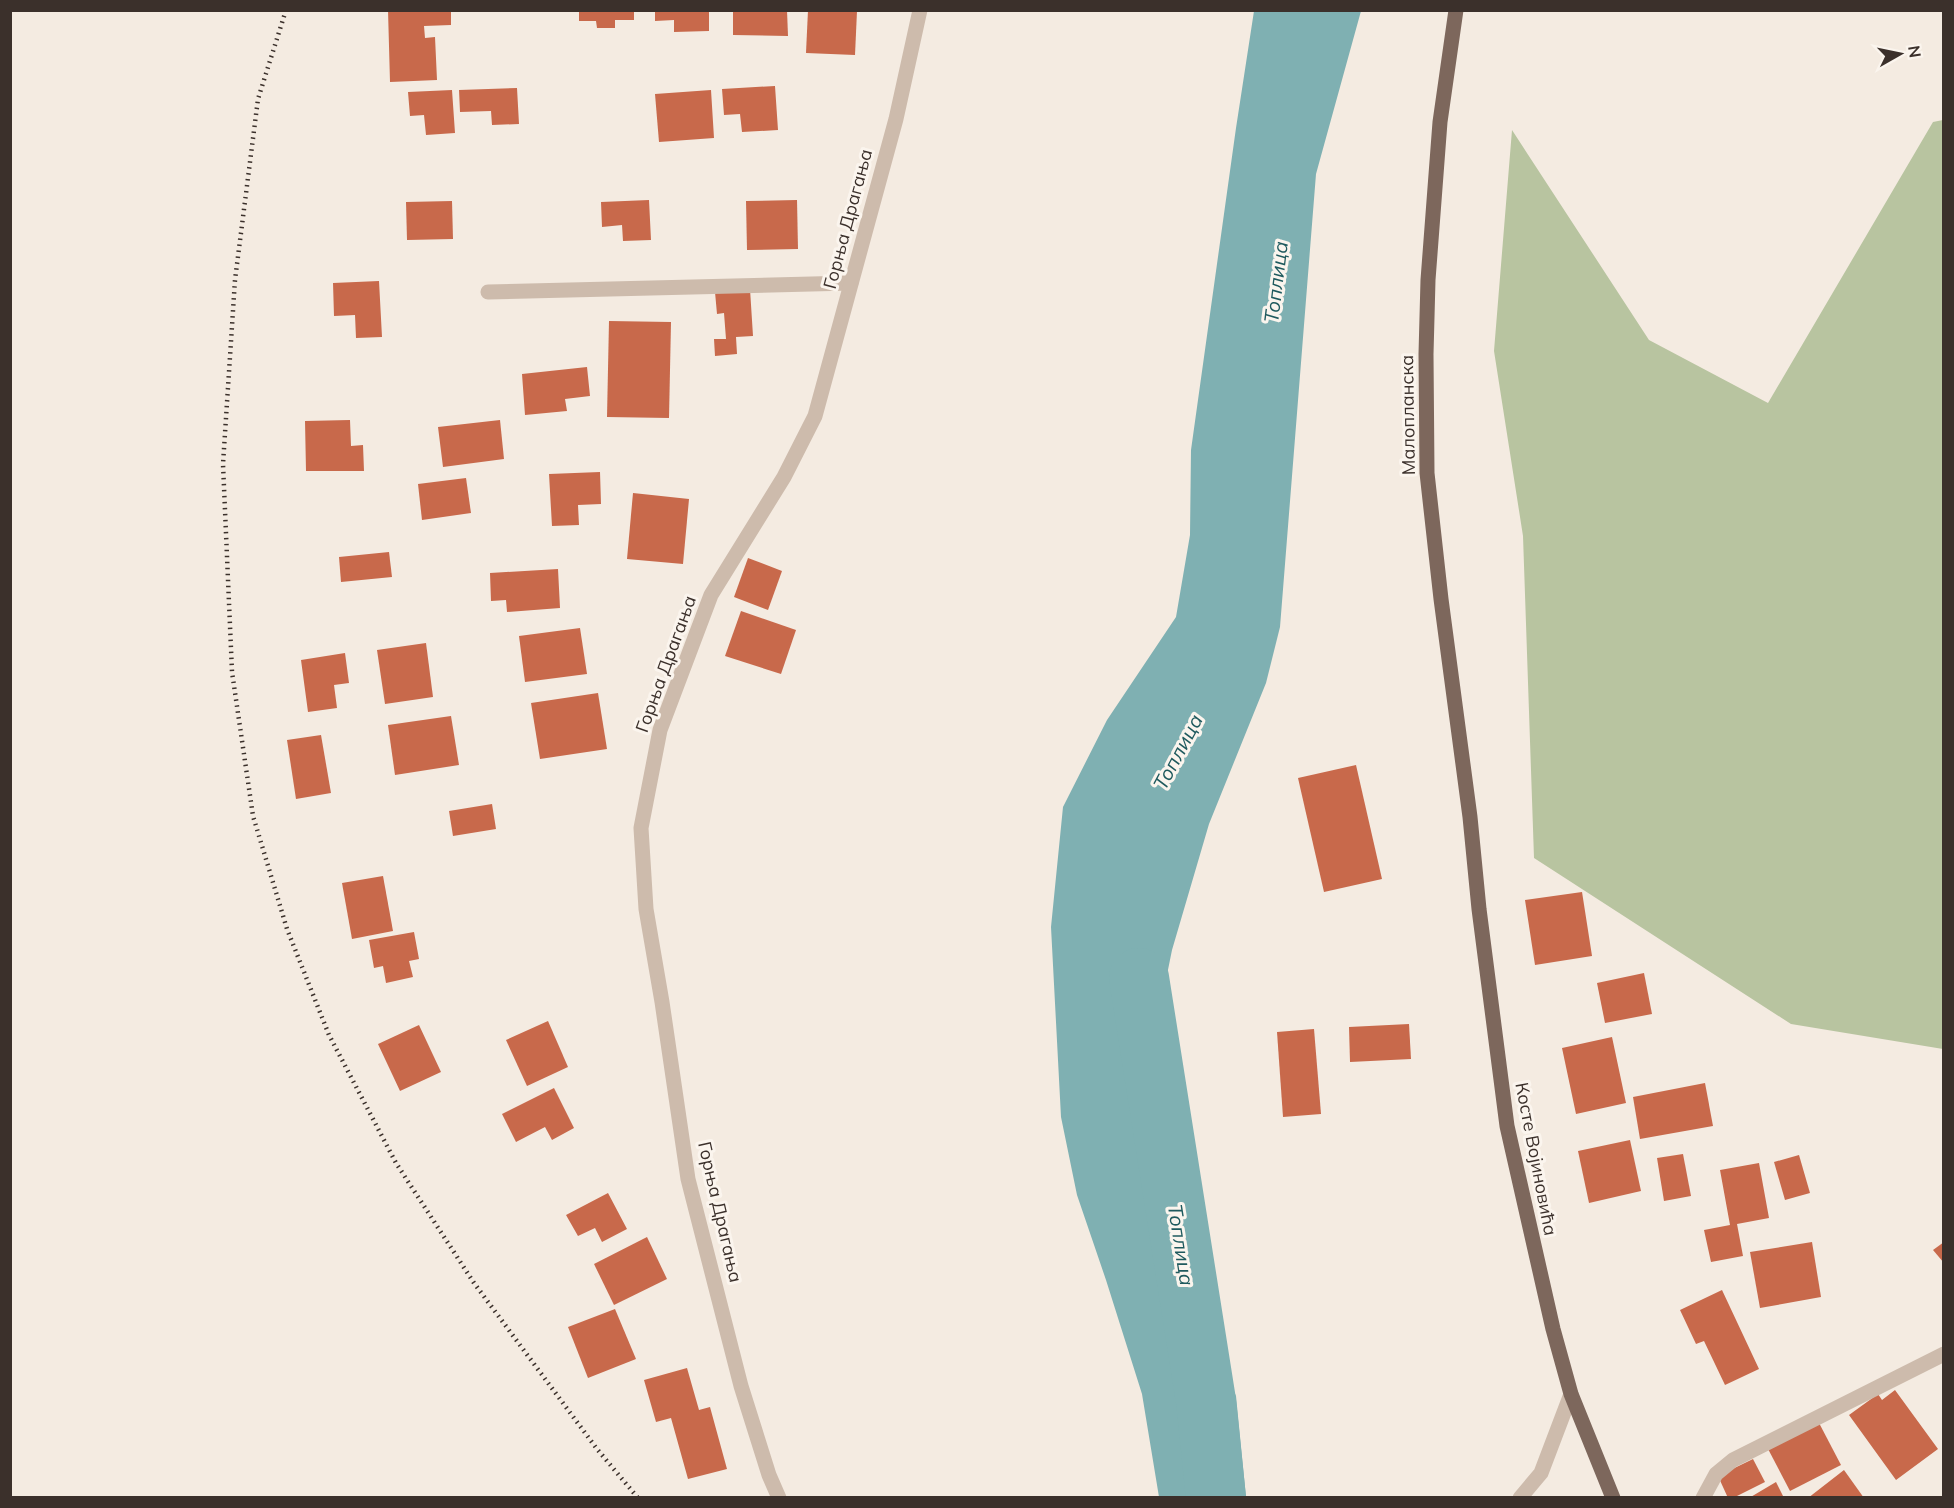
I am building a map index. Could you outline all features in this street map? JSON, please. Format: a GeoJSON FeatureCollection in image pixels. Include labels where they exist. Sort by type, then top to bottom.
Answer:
{"type":"FeatureCollection","features":[{"type":"Feature","properties":{"kind":"main road","name":"Малопланска"},"geometry":{"type":"LineString","coordinates":[[1456,10],[1440,122],[1432,211],[1426,344],[1426,432],[1427,473],[1441,599],[1470,818]]}},
{"type":"Feature","properties":{"kind":"main road","name":"Косте Војиновића"},"geometry":{"type":"LineString","coordinates":[[1470,818],[1479,909],[1507,1126],[1545,1297],[1571,1394],[1613,1497]]}},
{"type":"Feature","properties":{"kind":"street","name":"Горња Драгања"},"geometry":{"type":"LineString","coordinates":[[779,1497],[769,1475],[741,1386],[688,1179],[662,1002],[645,909],[640,828],[660,729],[711,595],[784,477],[815,416],[896,120],[920,10]]}},
{"type":"Feature","properties":{"kind":"street"},"geometry":{"type":"LineString","coordinates":[[488,292],[850,283]]}},
{"type":"Feature","properties":{"kind":"street"},"geometry":{"type":"LineString","coordinates":[[1703,1497],[1716,1474],[1733,1460],[1944,1354]]}},
{"type":"Feature","properties":{"kind":"street"},"geometry":{"type":"LineString","coordinates":[[1520,1497],[1541,1473],[1571,1394]]}},
{"type":"Feature","properties":{"kind":"green space"},"geometry":{"type":"Polygon","coordinates":[[[1944,120],[1943,1049],[1791,1024],[1534,858],[1523,536],[1494,351],[1512,130],[1649,340],[1768,403],[1933,122],[1944,120]]]}},
{"type":"Feature","properties":{"kind":"water"},"geometry":{"type":"Polygon","coordinates":[[[1254,11],[1361,11],[1316,174],[1280,627],[1266,683],[1209,824],[1172,950],[1155,1034],[1143,1113],[1159,1216],[1236,1396],[1246,1497],[1159,1497],[1142,1394],[1077,1195],[1061,1117],[1051,927],[1063,807],[1107,720],[1176,617],[1190,535],[1191,450],[1254,11]]]}},
{"type":"Feature","properties":{"kind":"building"},"geometry":{"type":"Polygon","coordinates":[[[388,10],[451,10],[451,25],[424,26],[425,38],[435,37],[437,80],[390,82],[388,10]]]}},
{"type":"Feature","properties":{"kind":"building"},"geometry":{"type":"Polygon","coordinates":[[[579,10],[634,10],[634,20],[615,20],[615,28],[597,28],[596,21],[579,21],[579,10]]]}},
{"type":"Feature","properties":{"kind":"building"},"geometry":{"type":"Polygon","coordinates":[[[655,10],[709,10],[709,31],[674,32],[674,20],[655,21],[655,10]]]}},
{"type":"Feature","properties":{"kind":"building"},"geometry":{"type":"Polygon","coordinates":[[[733,10],[787,10],[788,36],[733,35],[733,10]]]}},
{"type":"Feature","properties":{"kind":"building"},"geometry":{"type":"Polygon","coordinates":[[[808,10],[857,11],[855,55],[806,53],[808,10]]]}},
{"type":"Feature","properties":{"kind":"building"},"geometry":{"type":"Polygon","coordinates":[[[775,86],[778,130],[742,132],[740,114],[724,115],[722,89],[775,86]]]}},
{"type":"Feature","properties":{"kind":"building"},"geometry":{"type":"Polygon","coordinates":[[[517,88],[519,124],[492,125],[491,111],[460,112],[459,90],[517,88]]]}},
{"type":"Feature","properties":{"kind":"building"},"geometry":{"type":"Polygon","coordinates":[[[452,90],[455,133],[426,135],[424,115],[410,116],[408,92],[452,90]]]}},
{"type":"Feature","properties":{"kind":"building"},"geometry":{"type":"Polygon","coordinates":[[[711,90],[714,138],[659,142],[655,94],[711,90]]]}},
{"type":"Feature","properties":{"kind":"building"},"geometry":{"type":"Polygon","coordinates":[[[649,200],[651,240],[623,241],[622,225],[602,227],[601,202],[649,200]]]}},
{"type":"Feature","properties":{"kind":"building"},"geometry":{"type":"Polygon","coordinates":[[[797,200],[798,249],[747,250],[746,201],[797,200]]]}},
{"type":"Feature","properties":{"kind":"building"},"geometry":{"type":"Polygon","coordinates":[[[452,201],[453,239],[407,240],[406,202],[452,201]]]}},
{"type":"Feature","properties":{"kind":"building"},"geometry":{"type":"Polygon","coordinates":[[[379,281],[382,337],[356,338],[355,315],[334,316],[333,283],[379,281]]]}},
{"type":"Feature","properties":{"kind":"building"},"geometry":{"type":"Polygon","coordinates":[[[750,289],[753,336],[736,337],[737,354],[715,356],[714,339],[726,339],[724,313],[717,314],[715,292],[750,289]]]}},
{"type":"Feature","properties":{"kind":"building"},"geometry":{"type":"Polygon","coordinates":[[[609,321],[671,322],[669,418],[607,417],[609,321]]]}},
{"type":"Feature","properties":{"kind":"building"},"geometry":{"type":"Polygon","coordinates":[[[587,367],[590,396],[565,399],[567,411],[525,415],[522,374],[587,367]]]}},
{"type":"Feature","properties":{"kind":"building"},"geometry":{"type":"Polygon","coordinates":[[[350,420],[351,446],[363,445],[364,471],[306,471],[305,421],[350,420]]]}},
{"type":"Feature","properties":{"kind":"building"},"geometry":{"type":"Polygon","coordinates":[[[500,420],[504,459],[443,467],[438,427],[500,420]]]}},
{"type":"Feature","properties":{"kind":"building"},"geometry":{"type":"Polygon","coordinates":[[[600,472],[601,504],[578,505],[579,525],[552,526],[549,474],[600,472]]]}},
{"type":"Feature","properties":{"kind":"building"},"geometry":{"type":"Polygon","coordinates":[[[466,478],[471,513],[422,520],[418,484],[466,478]]]}},
{"type":"Feature","properties":{"kind":"building"},"geometry":{"type":"Polygon","coordinates":[[[633,493],[689,499],[683,564],[627,559],[633,493]]]}},
{"type":"Feature","properties":{"kind":"building"},"geometry":{"type":"Polygon","coordinates":[[[389,552],[392,577],[341,582],[339,557],[389,552]]]}},
{"type":"Feature","properties":{"kind":"building"},"geometry":{"type":"Polygon","coordinates":[[[748,558],[782,571],[768,610],[734,597],[748,558]]]}},
{"type":"Feature","properties":{"kind":"building"},"geometry":{"type":"Polygon","coordinates":[[[558,569],[560,608],[507,612],[506,600],[491,601],[490,573],[558,569]]]}},
{"type":"Feature","properties":{"kind":"building"},"geometry":{"type":"Polygon","coordinates":[[[741,611],[796,630],[781,674],[725,656],[741,611]]]}},
{"type":"Feature","properties":{"kind":"building"},"geometry":{"type":"Polygon","coordinates":[[[580,628],[587,674],[525,682],[519,636],[580,628]]]}},
{"type":"Feature","properties":{"kind":"building"},"geometry":{"type":"Polygon","coordinates":[[[426,643],[433,697],[385,704],[377,650],[426,643]]]}},
{"type":"Feature","properties":{"kind":"building"},"geometry":{"type":"Polygon","coordinates":[[[345,653],[349,683],[334,685],[337,708],[308,712],[301,660],[345,653]]]}},
{"type":"Feature","properties":{"kind":"building"},"geometry":{"type":"Polygon","coordinates":[[[598,693],[607,749],[540,759],[531,703],[598,693]]]}},
{"type":"Feature","properties":{"kind":"building"},"geometry":{"type":"Polygon","coordinates":[[[451,716],[459,765],[395,775],[388,725],[451,716]]]}},
{"type":"Feature","properties":{"kind":"building"},"geometry":{"type":"Polygon","coordinates":[[[321,735],[331,793],[296,799],[287,740],[321,735]]]}},
{"type":"Feature","properties":{"kind":"building"},"geometry":{"type":"Polygon","coordinates":[[[1356,765],[1382,879],[1324,892],[1298,778],[1356,765]]]}},
{"type":"Feature","properties":{"kind":"building"},"geometry":{"type":"Polygon","coordinates":[[[492,804],[496,829],[453,836],[449,811],[492,804]]]}},
{"type":"Feature","properties":{"kind":"building"},"geometry":{"type":"Polygon","coordinates":[[[383,876],[393,931],[352,939],[342,883],[383,876]]]}},
{"type":"Feature","properties":{"kind":"building"},"geometry":{"type":"Polygon","coordinates":[[[1582,892],[1592,956],[1535,965],[1525,900],[1582,892]]]}},
{"type":"Feature","properties":{"kind":"building"},"geometry":{"type":"Polygon","coordinates":[[[414,932],[419,959],[409,961],[413,977],[386,983],[383,966],[374,968],[369,940],[414,932]]]}},
{"type":"Feature","properties":{"kind":"building"},"geometry":{"type":"Polygon","coordinates":[[[1644,973],[1652,1014],[1605,1023],[1597,983],[1644,973]]]}},
{"type":"Feature","properties":{"kind":"building"},"geometry":{"type":"Polygon","coordinates":[[[548,1021],[568,1067],[527,1086],[506,1040],[548,1021]]]}},
{"type":"Feature","properties":{"kind":"building"},"geometry":{"type":"Polygon","coordinates":[[[1409,1024],[1411,1059],[1350,1062],[1349,1027],[1409,1024]]]}},
{"type":"Feature","properties":{"kind":"building"},"geometry":{"type":"Polygon","coordinates":[[[419,1025],[441,1072],[400,1091],[378,1044],[419,1025]]]}},
{"type":"Feature","properties":{"kind":"building"},"geometry":{"type":"Polygon","coordinates":[[[1314,1029],[1321,1114],[1283,1117],[1277,1032],[1314,1029]]]}},
{"type":"Feature","properties":{"kind":"building"},"geometry":{"type":"Polygon","coordinates":[[[1612,1037],[1626,1103],[1576,1114],[1562,1048],[1612,1037]]]}},
{"type":"Feature","properties":{"kind":"building"},"geometry":{"type":"Polygon","coordinates":[[[1705,1083],[1713,1126],[1640,1139],[1633,1097],[1705,1083]]]}},
{"type":"Feature","properties":{"kind":"building"},"geometry":{"type":"Polygon","coordinates":[[[554,1088],[574,1128],[552,1140],[545,1127],[516,1142],[502,1114],[554,1088]]]}},
{"type":"Feature","properties":{"kind":"building"},"geometry":{"type":"Polygon","coordinates":[[[1630,1140],[1641,1191],[1589,1203],[1578,1151],[1630,1140]]]}},
{"type":"Feature","properties":{"kind":"building"},"geometry":{"type":"Polygon","coordinates":[[[1683,1154],[1691,1196],[1664,1201],[1657,1158],[1683,1154]]]}},
{"type":"Feature","properties":{"kind":"building"},"geometry":{"type":"Polygon","coordinates":[[[1799,1155],[1810,1193],[1785,1200],[1774,1162],[1799,1155]]]}},
{"type":"Feature","properties":{"kind":"building"},"geometry":{"type":"Polygon","coordinates":[[[1759,1163],[1769,1218],[1737,1224],[1743,1256],[1711,1262],[1704,1230],[1730,1225],[1720,1170],[1759,1163]]]}},
{"type":"Feature","properties":{"kind":"building"},"geometry":{"type":"Polygon","coordinates":[[[608,1193],[627,1229],[602,1242],[595,1228],[578,1236],[566,1215],[608,1193]]]}},
{"type":"Feature","properties":{"kind":"building"},"geometry":{"type":"Polygon","coordinates":[[[647,1237],[667,1279],[614,1305],[594,1264],[647,1237]]]}},
{"type":"Feature","properties":{"kind":"building"},"geometry":{"type":"Polygon","coordinates":[[[1812,1242],[1821,1297],[1760,1308],[1750,1252],[1812,1242]]]}},
{"type":"Feature","properties":{"kind":"building"},"geometry":{"type":"Polygon","coordinates":[[[1944,1242],[1944,1263],[1933,1250],[1944,1242]]]}},
{"type":"Feature","properties":{"kind":"building"},"geometry":{"type":"Polygon","coordinates":[[[1722,1290],[1759,1369],[1725,1385],[1704,1341],[1696,1344],[1680,1310],[1722,1290]]]}},
{"type":"Feature","properties":{"kind":"building"},"geometry":{"type":"Polygon","coordinates":[[[615,1309],[636,1359],[588,1378],[568,1327],[615,1309]]]}},
{"type":"Feature","properties":{"kind":"building"},"geometry":{"type":"Polygon","coordinates":[[[687,1368],[699,1410],[710,1407],[727,1469],[688,1479],[671,1418],[656,1422],[644,1380],[687,1368]]]}},
{"type":"Feature","properties":{"kind":"building"},"geometry":{"type":"Polygon","coordinates":[[[1895,1390],[1938,1449],[1896,1480],[1849,1415],[1878,1394],[1882,1400],[1895,1390]]]}},
{"type":"Feature","properties":{"kind":"building"},"geometry":{"type":"Polygon","coordinates":[[[1818,1421],[1841,1465],[1790,1491],[1767,1447],[1818,1421]]]}},
{"type":"Feature","properties":{"kind":"building"},"geometry":{"type":"Polygon","coordinates":[[[1753,1459],[1765,1482],[1733,1498],[1728,1498],[1718,1476],[1753,1459]]]}},
{"type":"Feature","properties":{"kind":"building"},"geometry":{"type":"Polygon","coordinates":[[[1844,1470],[1864,1498],[1808,1498],[1844,1470]]]}},
{"type":"Feature","properties":{"kind":"building"},"geometry":{"type":"Polygon","coordinates":[[[1776,1482],[1784,1498],[1749,1498],[1776,1482]]]}},
{"type":"Feature","properties":{"kind":"waterway","name":"Топлица"},"geometry":{"type":"LineString","coordinates":[[1139,978],[1206,1401],[1216,1498]]}},
{"type":"Feature","properties":{"kind":"railway"},"geometry":{"type":"LineString","coordinates":[[286,10],[258,99],[235,280],[223,464],[232,672],[253,816],[287,929],[329,1035],[396,1163],[474,1283],[597,1449],[638,1498]]}}]}
